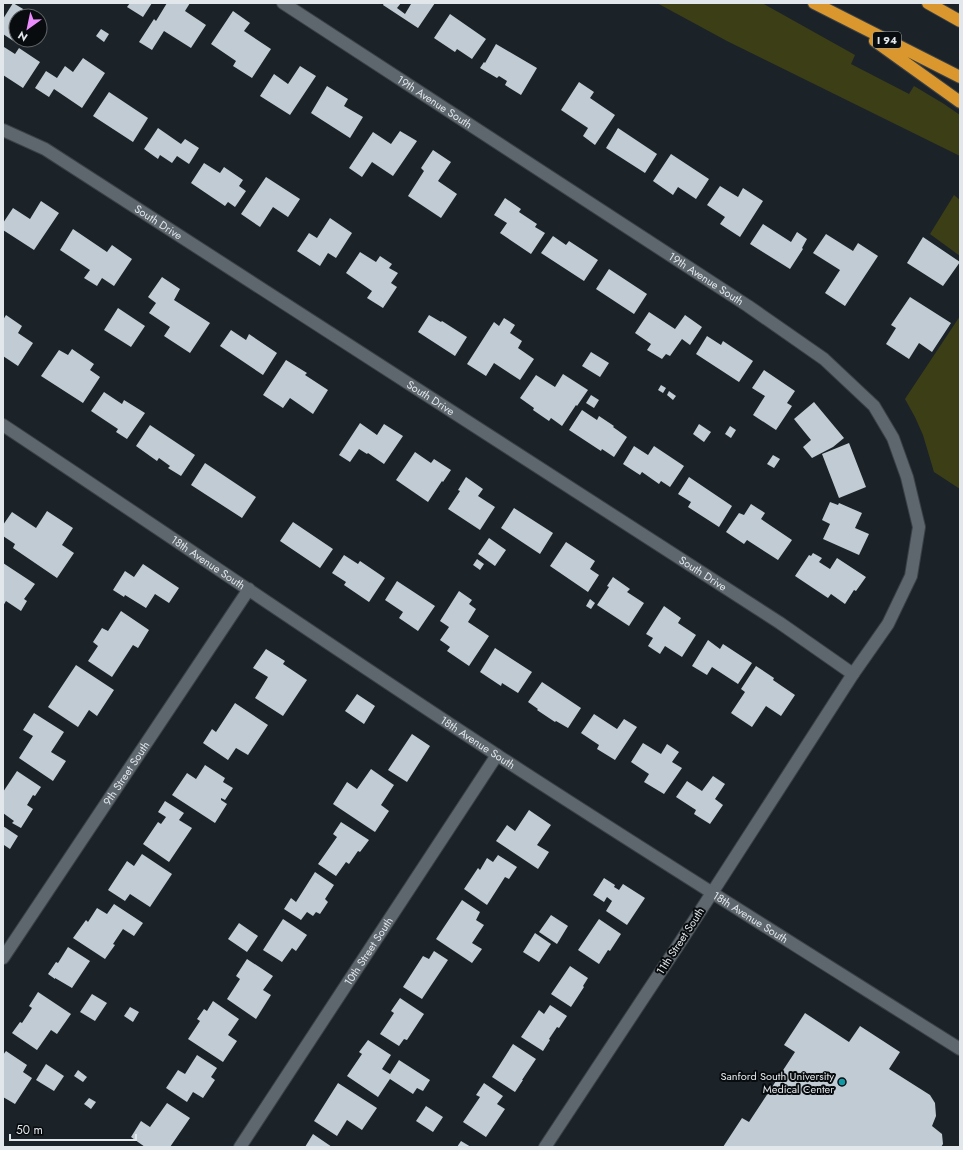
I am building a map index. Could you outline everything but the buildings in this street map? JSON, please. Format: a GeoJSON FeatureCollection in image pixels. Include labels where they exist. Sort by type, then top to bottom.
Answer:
{"type":"FeatureCollection","features":[{"type":"Feature","properties":{"kind":"highway","name":"I 94"},"geometry":{"type":"LineString","coordinates":[[814,3],[960,77]]}},
{"type":"Feature","properties":{"kind":"highway"},"geometry":{"type":"LineString","coordinates":[[928,3],[960,21]]}},
{"type":"Feature","properties":{"kind":"highway"},"geometry":{"type":"LineString","coordinates":[[843,18],[960,102]]}},
{"type":"Feature","properties":{"kind":"street","name":"19th Avenue South"},"geometry":{"type":"LineString","coordinates":[[283,3],[748,306],[824,359],[874,406],[893,438],[907,477],[919,527],[911,576],[888,624],[853,674]]}},
{"type":"Feature","properties":{"kind":"street","name":"South Drive"},"geometry":{"type":"LineString","coordinates":[[3,130],[45,149],[774,619],[853,674]]}},
{"type":"Feature","properties":{"kind":"street","name":"18th Avenue South"},"geometry":{"type":"LineString","coordinates":[[4,428],[599,822],[960,1049]]}},
{"type":"Feature","properties":{"kind":"street","name":"9th Street South"},"geometry":{"type":"LineString","coordinates":[[3,958],[249,589]]}},
{"type":"Feature","properties":{"kind":"street","name":"11th Street South"},"geometry":{"type":"LineString","coordinates":[[545,1147],[712,893],[853,674]]}},
{"type":"Feature","properties":{"kind":"street","name":"10th Street South"},"geometry":{"type":"LineString","coordinates":[[240,1147],[497,755]]}},
{"type":"Feature","properties":{"kind":"green space"},"geometry":{"type":"Polygon","coordinates":[[[657,3],[762,3],[855,55],[851,64],[909,94],[914,86],[960,115],[960,156],[727,41],[657,3]]]}},
{"type":"Feature","properties":{"kind":"green space"},"geometry":{"type":"Polygon","coordinates":[[[954,195],[960,200],[960,256],[930,234],[954,195]]]}},
{"type":"Feature","properties":{"kind":"green space"},"geometry":{"type":"Polygon","coordinates":[[[960,316],[960,489],[934,472],[923,435],[905,399],[960,316]]]}},
{"type":"Feature","properties":{"kind":"place","name":"Sanford South University Medical Center"},"geometry":{"type":"Point","coordinates":[842,1082]}}]}
